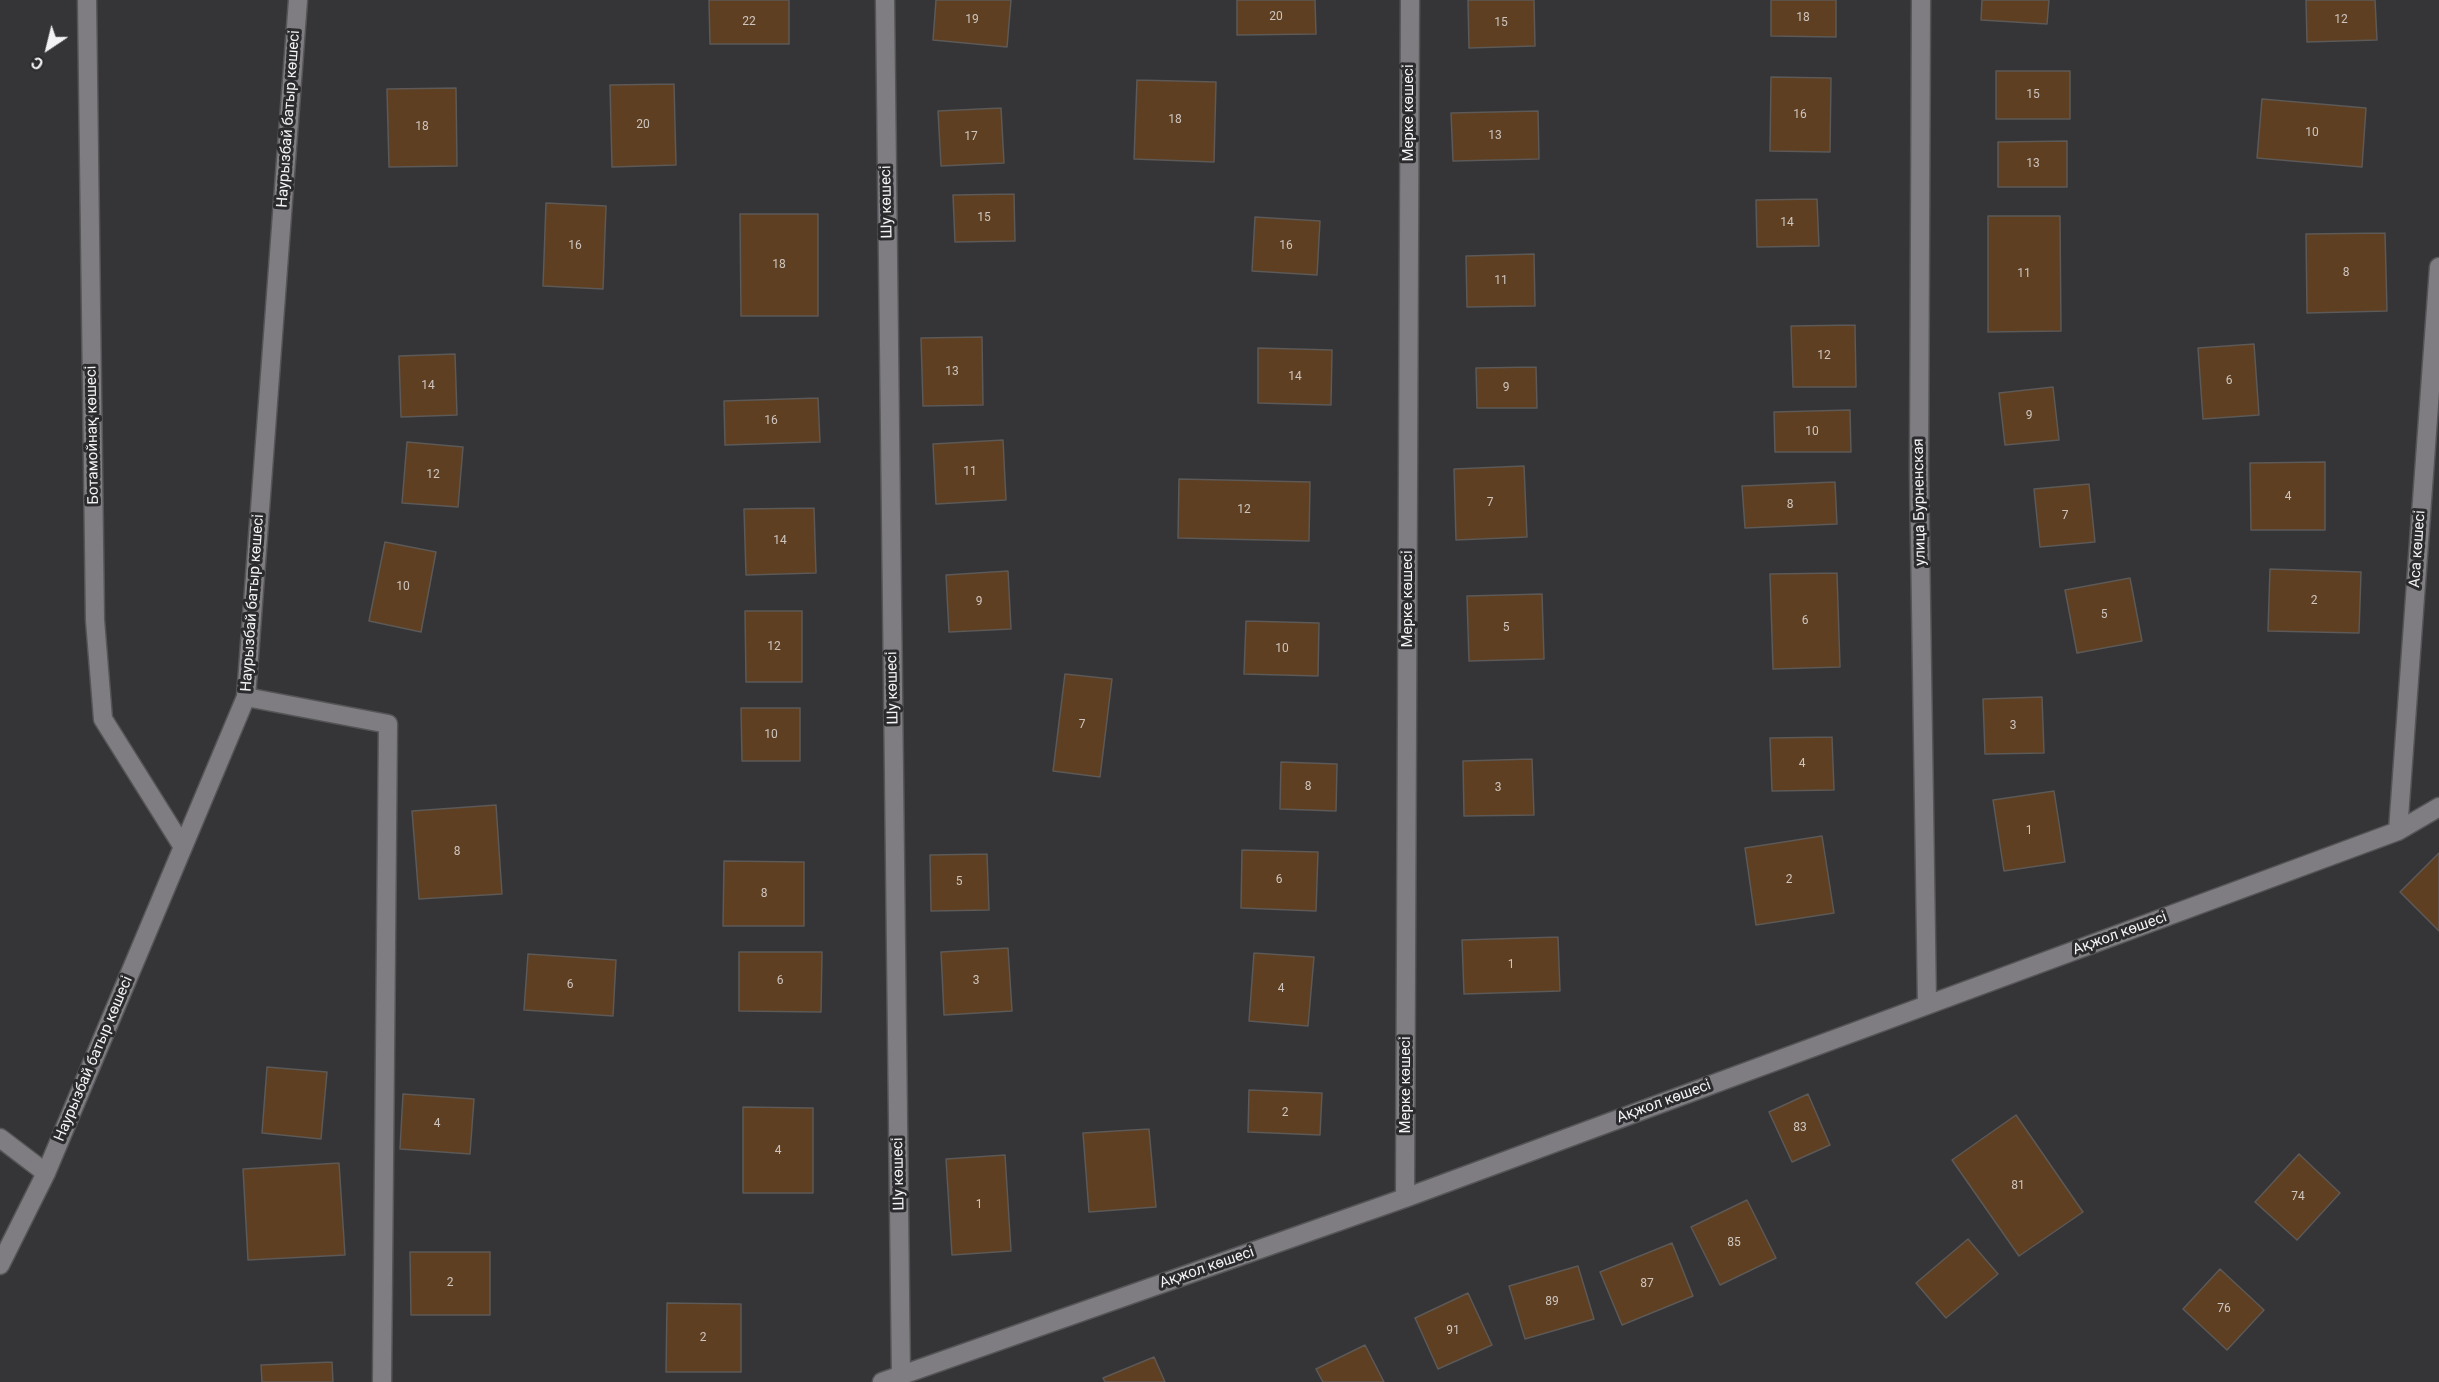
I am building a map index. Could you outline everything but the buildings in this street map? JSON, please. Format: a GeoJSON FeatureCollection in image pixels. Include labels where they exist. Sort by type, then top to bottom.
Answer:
{"type":"FeatureCollection","features":[{"type":"Feature","properties":{"kind":"street","name":"Ботамойнақ көшесі"},"geometry":{"type":"LineString","coordinates":[[87,0],[95,620],[103,719],[183,846]]}},
{"type":"Feature","properties":{"kind":"street","name":"Наурызбай батыр көшесі"},"geometry":{"type":"LineString","coordinates":[[0,1265],[46,1173],[246,697],[298,0]]}},
{"type":"Feature","properties":{"kind":"street","name":"Шу көшесі"},"geometry":{"type":"LineString","coordinates":[[885,0],[901,1377]]}},
{"type":"Feature","properties":{"kind":"street","name":"Мерке көшесі"},"geometry":{"type":"LineString","coordinates":[[1405,1198],[1410,0]]}},
{"type":"Feature","properties":{"kind":"street","name":"улица Бурненская"},"geometry":{"type":"LineString","coordinates":[[1921,0],[1919,471],[1927,1005]]}},
{"type":"Feature","properties":{"kind":"street","name":"Аса көшесі"},"geometry":{"type":"LineString","coordinates":[[2398,831],[2439,267]]}},
{"type":"Feature","properties":{"kind":"street"},"geometry":{"type":"LineString","coordinates":[[246,697],[388,724],[382,1382]]}},
{"type":"Feature","properties":{"kind":"street","name":"Ақжол көшесі"},"geometry":{"type":"LineString","coordinates":[[882,1382],[1405,1198],[2398,831],[2439,807]]}},
{"type":"Feature","properties":{"kind":"street"},"geometry":{"type":"LineString","coordinates":[[0,1138],[46,1173]]}}]}
